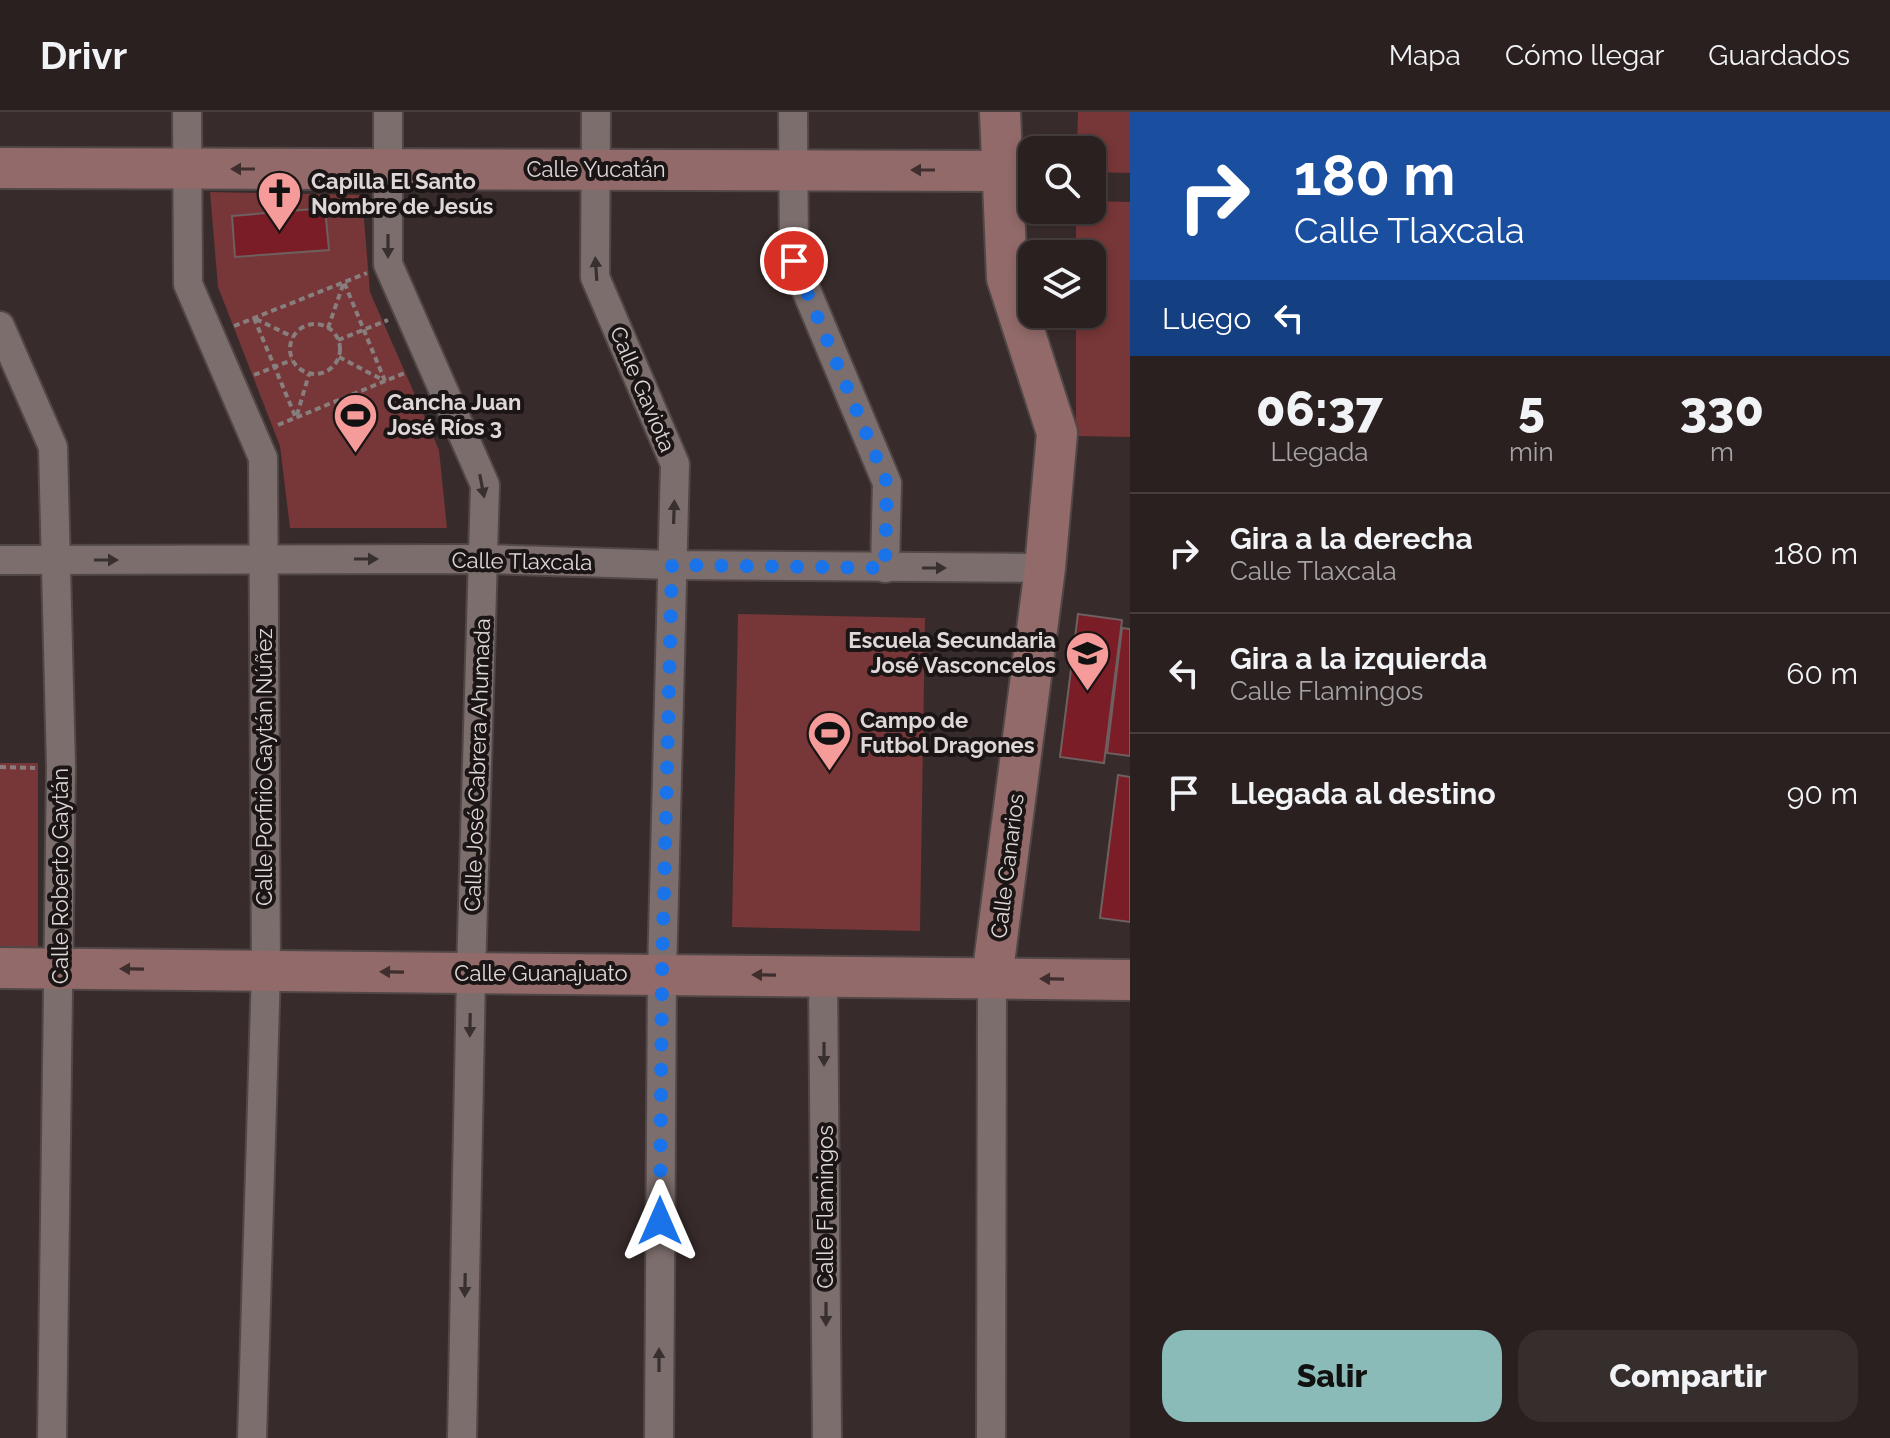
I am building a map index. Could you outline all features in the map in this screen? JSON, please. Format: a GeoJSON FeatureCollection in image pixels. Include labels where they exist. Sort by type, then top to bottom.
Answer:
{"type":"FeatureCollection","features":[{"type":"Feature","properties":{"kind":"street","name":"Calle Porfirio Gaytán Núñez"},"geometry":{"type":"LineString","coordinates":[[187,112],[188,284],[263,458],[266,970],[252,1438]]}},
{"type":"Feature","properties":{"kind":"street","name":"Calle José Cabrera Ahumada"},"geometry":{"type":"LineString","coordinates":[[388,112],[388,264],[485,485],[462,1438]]}},
{"type":"Feature","properties":{"kind":"street","name":"Calle Gaviota"},"geometry":{"type":"LineString","coordinates":[[596,112],[595,277],[675,464],[662,973],[659,1438]]}},
{"type":"Feature","properties":{"kind":"street"},"geometry":{"type":"LineString","coordinates":[[793,112],[794,261],[887,483],[885,568]]}},
{"type":"Feature","properties":{"kind":"street","name":"Calle Canarios"},"geometry":{"type":"LineString","coordinates":[[991,1438],[992,978],[1045,568],[1057,433],[1007,278],[1000,112]]}},
{"type":"Feature","properties":{"kind":"street","name":"Calle Yucatán"},"geometry":{"type":"LineString","coordinates":[[0,168],[1001,171]]}},
{"type":"Feature","properties":{"kind":"street","name":"Calle Roberto Gaytán"},"geometry":{"type":"LineString","coordinates":[[0,326],[53,447],[61,768],[52,1438]]}},
{"type":"Feature","properties":{"kind":"street","name":"Calle Tlaxcala"},"geometry":{"type":"LineString","coordinates":[[0,560],[484,559],[672,565],[1045,568]]}},
{"type":"Feature","properties":{"kind":"street","name":"Calle Guanajuato"},"geometry":{"type":"LineString","coordinates":[[0,968],[1130,980]]}},
{"type":"Feature","properties":{"kind":"street","name":"Calle Flamingos"},"geometry":{"type":"LineString","coordinates":[[823,976],[827,1438]]}},
{"type":"Feature","properties":{"kind":"path"},"geometry":{"type":"LineString","coordinates":[[211,336],[388,264]]}},
{"type":"Feature","properties":{"kind":"path"},"geometry":{"type":"LineString","coordinates":[[328,328],[344,282]]}},
{"type":"Feature","properties":{"kind":"path"},"geometry":{"type":"LineString","coordinates":[[344,282],[385,381]]}},
{"type":"Feature","properties":{"kind":"path"},"geometry":{"type":"LineString","coordinates":[[338,340],[408,311]]}},
{"type":"Feature","properties":{"kind":"path"},"geometry":{"type":"LineString","coordinates":[[254,318],[293,337]]}},
{"type":"Feature","properties":{"kind":"path"},"geometry":{"type":"LineString","coordinates":[[254,318],[296,418]]}},
{"type":"Feature","properties":{"kind":"path"},"geometry":{"type":"LineString","coordinates":[[313,324],[328,328],[338,340],[339,357],[321,374],[309,373],[297,367],[292,360],[293,337],[298,330],[313,324]]}},
{"type":"Feature","properties":{"kind":"path"},"geometry":{"type":"LineString","coordinates":[[339,357],[385,381]]}},
{"type":"Feature","properties":{"kind":"path"},"geometry":{"type":"LineString","coordinates":[[231,384],[292,360]]}},
{"type":"Feature","properties":{"kind":"path"},"geometry":{"type":"LineString","coordinates":[[253,436],[431,363]]}},
{"type":"Feature","properties":{"kind":"path"},"geometry":{"type":"LineString","coordinates":[[296,418],[309,373]]}},
{"type":"Feature","properties":{"kind":"path"},"geometry":{"type":"LineString","coordinates":[[0,767],[61,768]]}},
{"type":"Feature","properties":{"kind":"shaded area"},"geometry":{"type":"Polygon","coordinates":[[[1078,112],[1130,112],[1130,173],[1106,172],[1106,136],[1077,136],[1078,112]]]}},
{"type":"Feature","properties":{"kind":"shaded area"},"geometry":{"type":"Polygon","coordinates":[[[210,192],[362,195],[370,292],[439,450],[447,528],[290,528],[280,446],[218,287],[210,192]]]}},
{"type":"Feature","properties":{"kind":"shaded area"},"geometry":{"type":"Polygon","coordinates":[[[1106,201],[1130,202],[1130,437],[1076,436],[1076,328],[1106,328],[1106,240],[1076,240],[1076,224],[1106,224],[1106,201]]]}},
{"type":"Feature","properties":{"kind":"shaded area","name":"Campo de Futbol Dragones"},"geometry":{"type":"Polygon","coordinates":[[[738,614],[925,618],[920,931],[732,927],[738,614]]]}},
{"type":"Feature","properties":{"kind":"shaded area"},"geometry":{"type":"Polygon","coordinates":[[[0,763],[38,763],[38,949],[0,949],[0,763]]]}},
{"type":"Feature","properties":{"kind":"building","name":"Capilla El Santo Nombre de Jesús"},"geometry":{"type":"Polygon","coordinates":[[[325,208],[329,250],[235,257],[232,216],[325,208]]]}},
{"type":"Feature","properties":{"kind":"building"},"geometry":{"type":"Polygon","coordinates":[[[1078,614],[1122,620],[1104,763],[1060,757],[1078,614]]]}},
{"type":"Feature","properties":{"kind":"building"},"geometry":{"type":"Polygon","coordinates":[[[1122,628],[1130,629],[1130,756],[1107,753],[1122,628]]]}},
{"type":"Feature","properties":{"kind":"building"},"geometry":{"type":"Polygon","coordinates":[[[1118,775],[1130,777],[1130,922],[1100,918],[1118,775]]]}},
{"type":"Feature","properties":{"kind":"place","name":"Capilla El Santo Nombre de Jesús"},"geometry":{"type":"Point","coordinates":[280,233]}},
{"type":"Feature","properties":{"kind":"place","name":"Cancha Juan José Ríos 3"},"geometry":{"type":"Point","coordinates":[356,454]}},
{"type":"Feature","properties":{"kind":"place","name":"Escuela Secundaria José Vasconcelos"},"geometry":{"type":"Point","coordinates":[1087,692]}},
{"type":"Feature","properties":{"kind":"place","name":"Campo de Futbol Dragones"},"geometry":{"type":"Point","coordinates":[829,772]}},
{"type":"Feature","properties":{"kind":"route"},"geometry":{"type":"LineString","coordinates":[[660,1221],[662,973],[672,565],[885,568],[887,483],[794,261]]}}]}
